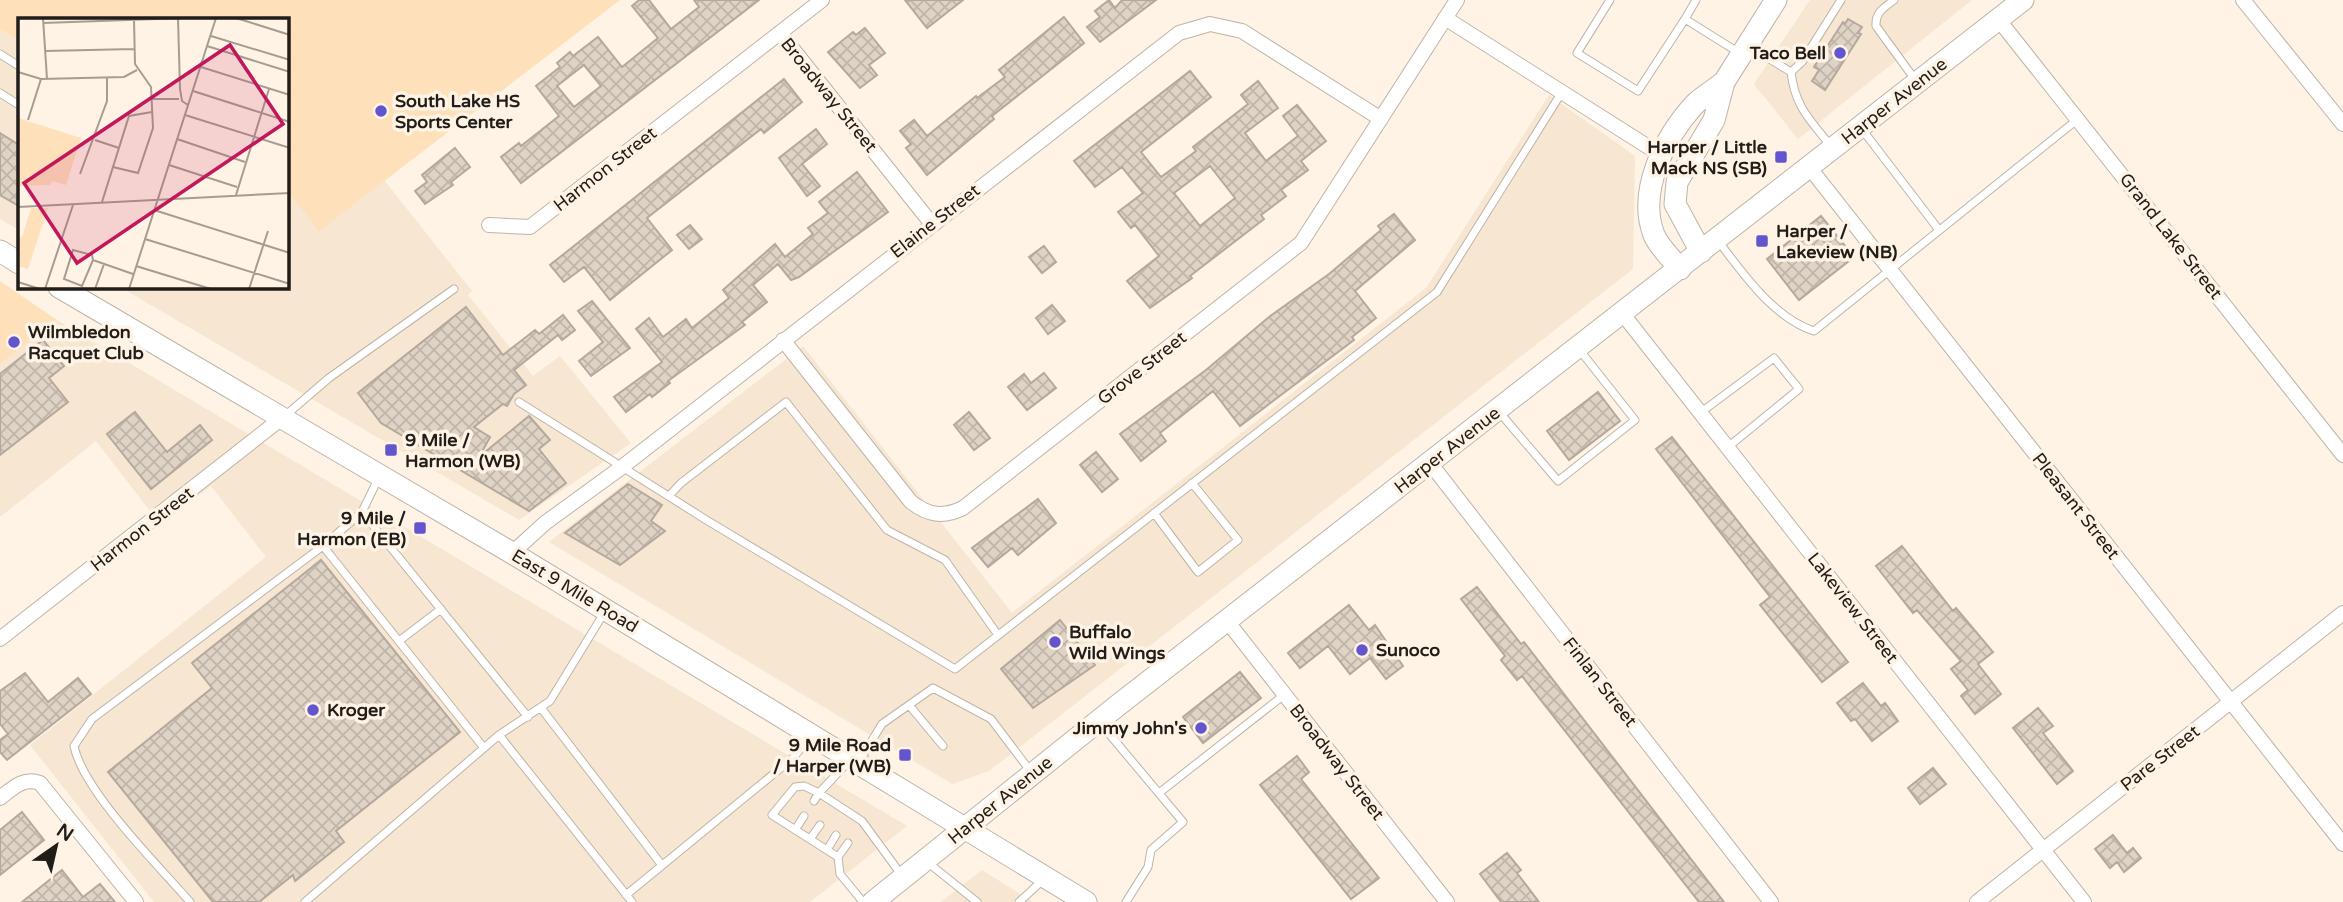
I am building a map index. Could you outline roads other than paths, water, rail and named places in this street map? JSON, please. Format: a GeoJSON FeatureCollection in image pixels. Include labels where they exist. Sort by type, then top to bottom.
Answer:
{"type":"FeatureCollection","features":[{"type":"Feature","properties":{"kind":"main road"},"geometry":{"type":"LineString","coordinates":[[1709,246],[1681,217],[1675,192],[1690,157],[1714,120],[1724,82],[1776,0]]}},
{"type":"Feature","properties":{"kind":"main road","name":"Harper Avenue"},"geometry":{"type":"LineString","coordinates":[[875,901],[1098,722],[1680,270],[2022,0]]}},
{"type":"Feature","properties":{"kind":"main road"},"geometry":{"type":"LineString","coordinates":[[1680,270],[1654,235],[1650,193],[1661,155],[1694,105],[1724,82]]}},
{"type":"Feature","properties":{"kind":"main road"},"geometry":{"type":"LineString","coordinates":[[0,251],[18,262]]}},
{"type":"Feature","properties":{"kind":"main road","name":"East 9 Mile Road"},"geometry":{"type":"LineString","coordinates":[[64,289],[512,553],[1086,902]]}},
{"type":"Feature","properties":{"kind":"street"},"geometry":{"type":"LineString","coordinates":[[780,33],[822,0]]}},
{"type":"Feature","properties":{"kind":"street","name":"Grove Street"},"geometry":{"type":"LineString","coordinates":[[783,340],[911,502],[932,515],[955,512],[975,500],[1301,243],[1457,0]]}},
{"type":"Feature","properties":{"kind":"street"},"geometry":{"type":"LineString","coordinates":[[2243,0],[2343,124]]}},
{"type":"Feature","properties":{"kind":"street"},"geometry":{"type":"LineString","coordinates":[[1446,18],[1661,155]]}},
{"type":"Feature","properties":{"kind":"street","name":"Grand Lake Street"},"geometry":{"type":"LineString","coordinates":[[1998,19],[2343,455]]}},
{"type":"Feature","properties":{"kind":"street","name":"Elaine Street"},"geometry":{"type":"LineString","coordinates":[[512,553],[545,523],[622,467],[931,223],[1179,33],[1198,26],[1222,25],[1242,31],[1381,119]]}},
{"type":"Feature","properties":{"kind":"street","name":"Broadway Street"},"geometry":{"type":"LineString","coordinates":[[712,86],[780,33],[931,223]]}},
{"type":"Feature","properties":{"kind":"street","name":"Harmon Street"},"geometry":{"type":"LineString","coordinates":[[489,225],[530,227],[712,86]]}},
{"type":"Feature","properties":{"kind":"street","name":"Pleasant Street"},"geometry":{"type":"LineString","coordinates":[[1809,167],[2343,844]]}},
{"type":"Feature","properties":{"kind":"street","name":"Lakeview Street"},"geometry":{"type":"LineString","coordinates":[[1622,313],[2084,902]]}},
{"type":"Feature","properties":{"kind":"street","name":"Harmon Street"},"geometry":{"type":"LineString","coordinates":[[0,639],[282,418]]}},
{"type":"Feature","properties":{"kind":"street","name":"Finlan Street"},"geometry":{"type":"LineString","coordinates":[[1430,463],[1771,902]]}},
{"type":"Feature","properties":{"kind":"street","name":"Pare Street"},"geometry":{"type":"LineString","coordinates":[[1977,902],[2343,613]]}},
{"type":"Feature","properties":{"kind":"street","name":"Broadway Street"},"geometry":{"type":"LineString","coordinates":[[1227,621],[1447,902]]}},
{"type":"Feature","properties":{"kind":"street"},"geometry":{"type":"LineString","coordinates":[[0,798],[22,783],[32,780],[40,783],[136,902]]}},
{"type":"Feature","properties":{"kind":"lane"},"geometry":{"type":"LineString","coordinates":[[1610,0],[1577,53],[1638,91],[1696,0]]}},
{"type":"Feature","properties":{"kind":"lane"},"geometry":{"type":"LineString","coordinates":[[1791,72],[1802,62],[1841,0]]}},
{"type":"Feature","properties":{"kind":"lane"},"geometry":{"type":"LineString","coordinates":[[1894,0],[1879,11],[1875,18],[1876,26],[1917,82]]}},
{"type":"Feature","properties":{"kind":"lane"},"geometry":{"type":"LineString","coordinates":[[1685,19],[1791,72]]}},
{"type":"Feature","properties":{"kind":"lane"},"geometry":{"type":"LineString","coordinates":[[0,54],[18,65]]}},
{"type":"Feature","properties":{"kind":"lane"},"geometry":{"type":"LineString","coordinates":[[1791,72],[1793,94],[1799,106],[1833,149]]}},
{"type":"Feature","properties":{"kind":"lane"},"geometry":{"type":"LineString","coordinates":[[519,402],[669,496],[955,668],[1437,292],[1562,92]]}},
{"type":"Feature","properties":{"kind":"lane"},"geometry":{"type":"LineString","coordinates":[[0,93],[18,104]]}},
{"type":"Feature","properties":{"kind":"lane"},"geometry":{"type":"LineString","coordinates":[[1709,246],[1798,326],[1814,331],[2079,119]]}},
{"type":"Feature","properties":{"kind":"lane"},"geometry":{"type":"LineString","coordinates":[[1860,127],[1939,230]]}},
{"type":"Feature","properties":{"kind":"lane"},"geometry":{"type":"LineString","coordinates":[[282,418],[329,378],[454,289]]}},
{"type":"Feature","properties":{"kind":"lane"},"geometry":{"type":"LineString","coordinates":[[1497,410],[1558,481],[1635,420],[1577,348]]}},
{"type":"Feature","properties":{"kind":"lane"},"geometry":{"type":"LineString","coordinates":[[1700,413],[1774,358],[1799,389],[1727,447]]}},
{"type":"Feature","properties":{"kind":"lane"},"geometry":{"type":"LineString","coordinates":[[669,496],[786,402],[887,530],[945,560],[998,635]]}},
{"type":"Feature","properties":{"kind":"lane"},"geometry":{"type":"LineString","coordinates":[[190,902],[108,805],[77,763],[74,746],[92,719],[323,546],[362,512],[379,476]]}},
{"type":"Feature","properties":{"kind":"lane"},"geometry":{"type":"LineString","coordinates":[[1154,513],[1198,572],[1238,540],[1192,483]]}},
{"type":"Feature","properties":{"kind":"lane"},"geometry":{"type":"LineString","coordinates":[[362,512],[528,717]]}},
{"type":"Feature","properties":{"kind":"lane"},"geometry":{"type":"LineString","coordinates":[[323,546],[484,748]]}},
{"type":"Feature","properties":{"kind":"lane"},"geometry":{"type":"LineString","coordinates":[[399,641],[440,609]]}},
{"type":"Feature","properties":{"kind":"lane"},"geometry":{"type":"LineString","coordinates":[[305,902],[499,735],[550,701],[606,610]]}},
{"type":"Feature","properties":{"kind":"lane"},"geometry":{"type":"LineString","coordinates":[[814,801],[819,793],[854,761],[882,724],[933,688],[991,719],[1032,774]]}},
{"type":"Feature","properties":{"kind":"lane"},"geometry":{"type":"LineString","coordinates":[[1159,793],[1284,695]]}},
{"type":"Feature","properties":{"kind":"lane"},"geometry":{"type":"LineString","coordinates":[[908,705],[943,746]]}},
{"type":"Feature","properties":{"kind":"lane"},"geometry":{"type":"LineString","coordinates":[[541,708],[661,864]]}},
{"type":"Feature","properties":{"kind":"lane"},"geometry":{"type":"LineString","coordinates":[[1098,722],[1183,822],[1151,850],[1148,867],[1126,902]]}},
{"type":"Feature","properties":{"kind":"lane"},"geometry":{"type":"LineString","coordinates":[[499,735],[632,902]]}},
{"type":"Feature","properties":{"kind":"lane"},"geometry":{"type":"LineString","coordinates":[[626,895],[793,758],[813,735]]}},
{"type":"Feature","properties":{"kind":"lane"},"geometry":{"type":"LineString","coordinates":[[838,857],[772,815],[795,787],[804,786],[819,793],[831,806],[860,824],[904,877]]}},
{"type":"Feature","properties":{"kind":"lane"},"geometry":{"type":"LineString","coordinates":[[795,830],[804,816]]}},
{"type":"Feature","properties":{"kind":"lane"},"geometry":{"type":"LineString","coordinates":[[810,839],[820,825]]}},
{"type":"Feature","properties":{"kind":"lane"},"geometry":{"type":"LineString","coordinates":[[827,850],[836,835]]}},
{"type":"Feature","properties":{"kind":"lane"},"geometry":{"type":"LineString","coordinates":[[848,844],[838,857],[840,874],[875,901]]}},
{"type":"Feature","properties":{"kind":"lane"},"geometry":{"type":"LineString","coordinates":[[925,860],[977,902]]}},
{"type":"Feature","properties":{"kind":"lane"},"geometry":{"type":"LineString","coordinates":[[1019,902],[1046,877]]}},
{"type":"Feature","properties":{"kind":"place","name":"Taco Bell"},"geometry":{"type":"Point","coordinates":[1840,53]}},
{"type":"Feature","properties":{"kind":"place","name":"South Lake HS Sports Center"},"geometry":{"type":"Point","coordinates":[381,111]}},
{"type":"Feature","properties":{"kind":"place","name":"Harper / Little Mack NS (SB)"},"geometry":{"type":"Point","coordinates":[1781,157]}},
{"type":"Feature","properties":{"kind":"place","name":"Harper / Lakeview (NB)"},"geometry":{"type":"Point","coordinates":[1762,241]}},
{"type":"Feature","properties":{"kind":"place","name":"Wilmbledon Racquet Club"},"geometry":{"type":"Point","coordinates":[14,342]}},
{"type":"Feature","properties":{"kind":"place","name":"9 Mile / Harmon (WB)"},"geometry":{"type":"Point","coordinates":[391,450]}},
{"type":"Feature","properties":{"kind":"place","name":"9 Mile / Harmon (EB)"},"geometry":{"type":"Point","coordinates":[420,528]}},
{"type":"Feature","properties":{"kind":"place","name":"Buffalo Wild Wings"},"geometry":{"type":"Point","coordinates":[1055,642]}},
{"type":"Feature","properties":{"kind":"place","name":"Sunoco"},"geometry":{"type":"Point","coordinates":[1362,650]}},
{"type":"Feature","properties":{"kind":"place","name":"Kroger"},"geometry":{"type":"Point","coordinates":[313,710]}},
{"type":"Feature","properties":{"kind":"place","name":"Jimmy John's"},"geometry":{"type":"Point","coordinates":[1201,728]}},
{"type":"Feature","properties":{"kind":"place","name":"9 Mile Road / Harper (WB)"},"geometry":{"type":"Point","coordinates":[905,755]}}]}
